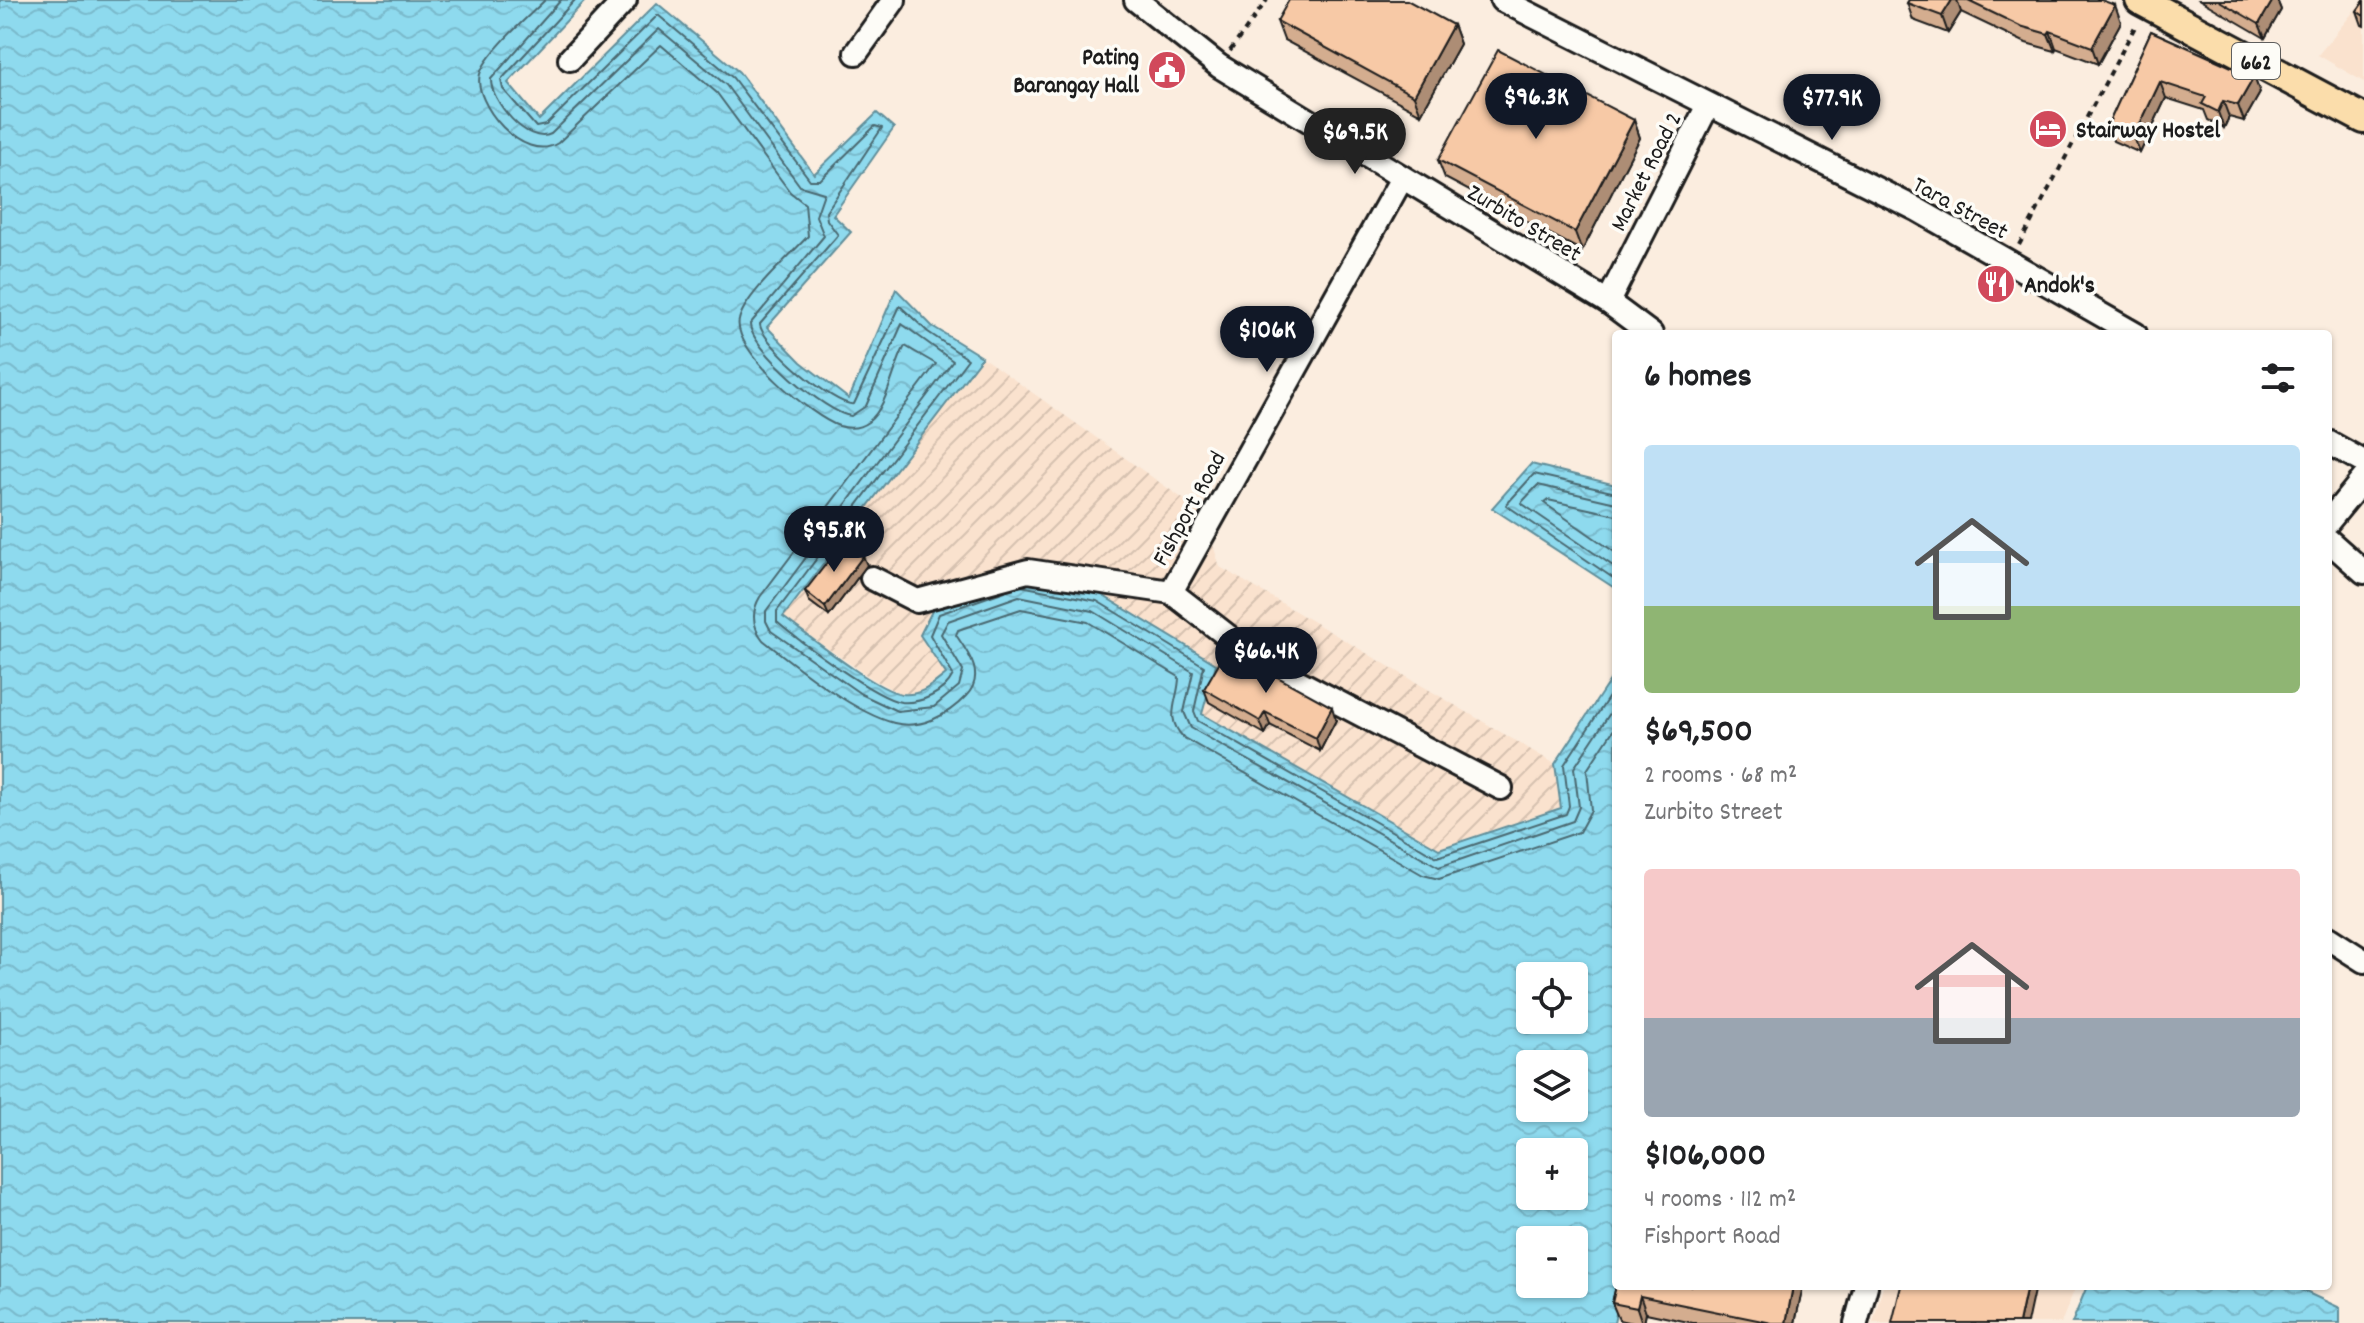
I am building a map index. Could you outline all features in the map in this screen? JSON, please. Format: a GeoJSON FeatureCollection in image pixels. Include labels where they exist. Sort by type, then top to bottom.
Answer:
{"type":"FeatureCollection","features":[{"type":"Feature","properties":{"kind":"main road","name":"662"},"geometry":{"type":"LineString","coordinates":[[2146,1],[2364,119]]}},
{"type":"Feature","properties":{"kind":"street"},"geometry":{"type":"LineString","coordinates":[[570,59],[625,0]]}},
{"type":"Feature","properties":{"kind":"street"},"geometry":{"type":"LineString","coordinates":[[856,53],[894,0]]}},
{"type":"Feature","properties":{"kind":"street","name":"Zurbito Street"},"geometry":{"type":"LineString","coordinates":[[1136,0],[1219,66],[1608,302],[1646,330]]}},
{"type":"Feature","properties":{"kind":"street","name":"Tara Street"},"geometry":{"type":"LineString","coordinates":[[1502,0],[1707,107],[1918,210],[2128,330]]}},
{"type":"Feature","properties":{"kind":"street","name":"Market Road 2"},"geometry":{"type":"LineString","coordinates":[[1608,302],[1707,107]]}},
{"type":"Feature","properties":{"kind":"street","name":"Fishport Road"},"geometry":{"type":"LineString","coordinates":[[872,578],[917,601],[1028,571],[1171,592],[1402,178]]}},
{"type":"Feature","properties":{"kind":"street"},"geometry":{"type":"LineString","coordinates":[[2332,444],[2364,462]]}},
{"type":"Feature","properties":{"kind":"street"},"geometry":{"type":"LineString","coordinates":[[2332,517],[2364,478]]}},
{"type":"Feature","properties":{"kind":"street"},"geometry":{"type":"LineString","coordinates":[[2332,544],[2364,572]]}},
{"type":"Feature","properties":{"kind":"street"},"geometry":{"type":"LineString","coordinates":[[1171,592],[1261,662],[1501,788]]}},
{"type":"Feature","properties":{"kind":"street"},"geometry":{"type":"LineString","coordinates":[[2332,941],[2364,961]]}},
{"type":"Feature","properties":{"kind":"street"},"geometry":{"type":"LineString","coordinates":[[1856,1323],[1862,1290]]}},
{"type":"Feature","properties":{"kind":"path"},"geometry":{"type":"LineString","coordinates":[[1219,66],[1267,0]]}},
{"type":"Feature","properties":{"kind":"path"},"geometry":{"type":"LineString","coordinates":[[2009,263],[2146,1]]}},
{"type":"Feature","properties":{"kind":"shaded area"},"geometry":{"type":"Polygon","coordinates":[[[2364,0],[2364,82],[2318,55],[2364,0]]]}},
{"type":"Feature","properties":{"kind":"shaded area"},"geometry":{"type":"Polygon","coordinates":[[[982,357],[1203,513],[1220,567],[1555,764],[1561,808],[1439,849],[1201,714],[920,635],[946,674],[925,691],[901,694],[871,678],[782,617],[982,357]]]}},
{"type":"Feature","properties":{"kind":"shaded area"},"geometry":{"type":"Polygon","coordinates":[[[1882,1290],[2074,1290],[2061,1323],[1873,1323],[1882,1290]]]}},
{"type":"Feature","properties":{"kind":"water"},"geometry":{"type":"Polygon","coordinates":[[[0,0],[586,0],[508,83],[539,120],[657,3],[739,72],[814,174],[877,113],[894,128],[833,215],[851,232],[767,327],[801,362],[849,399],[896,289],[932,326],[982,357],[783,617],[859,673],[890,690],[902,694],[915,693],[946,674],[920,635],[934,607],[1018,578],[1100,594],[1216,664],[1202,714],[1439,849],[1561,808],[1555,764],[1612,677],[1612,1290],[1621,1290],[1614,1323],[0,1323],[0,0]]]}},
{"type":"Feature","properties":{"kind":"water"},"geometry":{"type":"Polygon","coordinates":[[[1531,464],[1612,484],[1612,586],[1492,508],[1531,464]]]}},
{"type":"Feature","properties":{"kind":"water"},"geometry":{"type":"Polygon","coordinates":[[[2085,1290],[2302,1290],[2340,1308],[2340,1323],[2072,1323],[2085,1290]]]}},
{"type":"Feature","properties":{"kind":"building"},"geometry":{"type":"Polygon","coordinates":[[[1289,0],[1407,0],[1453,25],[1414,96],[1277,21],[1289,0]]]}},
{"type":"Feature","properties":{"kind":"building"},"geometry":{"type":"Polygon","coordinates":[[[1909,0],[1952,0],[1942,16],[1907,3],[1909,0]]]}},
{"type":"Feature","properties":{"kind":"building"},"geometry":{"type":"Polygon","coordinates":[[[1966,0],[2101,0],[2115,5],[2092,47],[2050,31],[2048,34],[2020,26],[1966,0]]]}},
{"type":"Feature","properties":{"kind":"building"},"geometry":{"type":"Polygon","coordinates":[[[2218,0],[2273,0],[2259,24],[2218,0]]]}},
{"type":"Feature","properties":{"kind":"building"},"geometry":{"type":"Polygon","coordinates":[[[2364,1],[2364,16],[2357,11],[2364,1]]]}},
{"type":"Feature","properties":{"kind":"building"},"geometry":{"type":"Polygon","coordinates":[[[2151,31],[2254,77],[2238,105],[2223,101],[2218,112],[2202,104],[2206,97],[2160,82],[2134,137],[2108,125],[2151,31]]]}},
{"type":"Feature","properties":{"kind":"building"},"geometry":{"type":"Polygon","coordinates":[[[1498,50],[1634,120],[1575,232],[1438,160],[1498,50]]]}},
{"type":"Feature","properties":{"kind":"building"},"geometry":{"type":"Polygon","coordinates":[[[844,541],[863,556],[825,607],[805,591],[844,541]]]}},
{"type":"Feature","properties":{"kind":"building"},"geometry":{"type":"Polygon","coordinates":[[[1227,649],[1332,707],[1316,738],[1265,712],[1260,721],[1204,689],[1227,649]]]}},
{"type":"Feature","properties":{"kind":"building"},"geometry":{"type":"Polygon","coordinates":[[[1615,1290],[1792,1290],[1786,1323],[1772,1323],[1640,1296],[1637,1308],[1612,1303],[1615,1290]]]}},
{"type":"Feature","properties":{"kind":"building"},"geometry":{"type":"Polygon","coordinates":[[[1900,1290],[2026,1290],[2019,1323],[1892,1323],[1900,1290]]]}},
{"type":"Feature","properties":{"kind":"place","name":"Pating Barangay Hall"},"geometry":{"type":"Point","coordinates":[1167,70]}},
{"type":"Feature","properties":{"kind":"place","name":"Stairway Hostel"},"geometry":{"type":"Point","coordinates":[2048,129]}},
{"type":"Feature","properties":{"kind":"place","name":"Andok's"},"geometry":{"type":"Point","coordinates":[1996,284]}}]}
